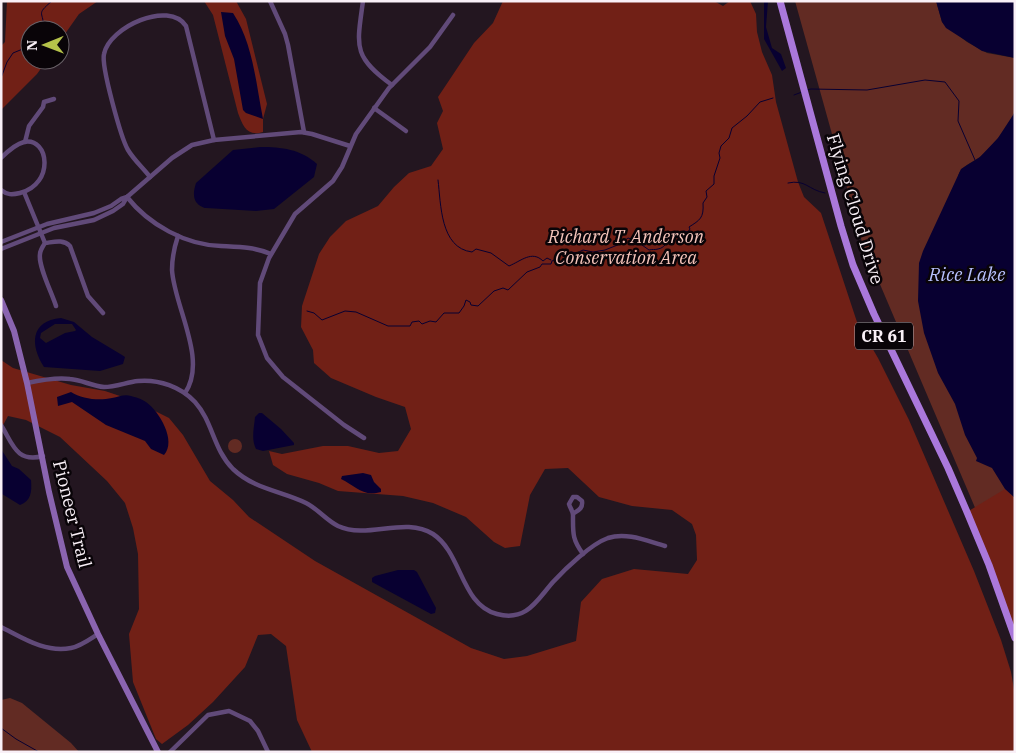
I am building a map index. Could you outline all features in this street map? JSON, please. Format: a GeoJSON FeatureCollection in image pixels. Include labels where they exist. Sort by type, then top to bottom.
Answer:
{"type":"FeatureCollection","features":[{"type":"Feature","properties":{"kind":"main road","name":"Flying Cloud Drive"},"geometry":{"type":"LineString","coordinates":[[780,1],[853,265],[874,314],[959,494],[989,565],[1015,638]]}},
{"type":"Feature","properties":{"kind":"main road","name":"Pioneer Trail"},"geometry":{"type":"LineString","coordinates":[[1,300],[14,331],[28,383],[59,541],[67,566],[98,634],[158,752]]}},
{"type":"Feature","properties":{"kind":"street"},"geometry":{"type":"LineString","coordinates":[[270,1],[288,44],[304,132]]}},
{"type":"Feature","properties":{"kind":"street"},"geometry":{"type":"LineString","coordinates":[[363,1],[359,42],[361,51],[370,68],[392,85]]}},
{"type":"Feature","properties":{"kind":"street"},"geometry":{"type":"LineString","coordinates":[[150,176],[131,154],[125,143],[104,69],[104,53],[107,46],[120,30],[140,17],[162,11],[174,13],[183,21],[186,26],[214,140]]}},
{"type":"Feature","properties":{"kind":"street"},"geometry":{"type":"LineString","coordinates":[[364,438],[344,425],[283,377],[267,358],[258,335],[258,296],[263,270],[294,214],[333,180],[342,167],[356,134],[374,108],[392,85],[430,47],[453,15]]}},
{"type":"Feature","properties":{"kind":"street"},"geometry":{"type":"LineString","coordinates":[[25,142],[29,126],[43,107],[44,102],[54,99]]}},
{"type":"Feature","properties":{"kind":"street"},"geometry":{"type":"LineString","coordinates":[[374,108],[406,131]]}},
{"type":"Feature","properties":{"kind":"street"},"geometry":{"type":"LineString","coordinates":[[1,249],[40,233],[103,216],[123,204],[150,176],[182,150],[192,145],[214,140],[304,132],[350,146]]}},
{"type":"Feature","properties":{"kind":"street"},"geometry":{"type":"LineString","coordinates":[[1,158],[25,142],[32,143],[43,154],[45,165],[40,180],[24,192],[10,195],[1,190]]}},
{"type":"Feature","properties":{"kind":"street"},"geometry":{"type":"LineString","coordinates":[[24,192],[44,243],[40,258],[47,286],[51,291],[56,306]]}},
{"type":"Feature","properties":{"kind":"street"},"geometry":{"type":"LineString","coordinates":[[127,198],[153,222],[178,236],[206,244],[253,248],[271,254]]}},
{"type":"Feature","properties":{"kind":"street"},"geometry":{"type":"LineString","coordinates":[[1,242],[38,227],[94,213],[111,206],[121,199],[127,198]]}},
{"type":"Feature","properties":{"kind":"street"},"geometry":{"type":"LineString","coordinates":[[178,236],[172,260],[172,272],[187,328],[193,372],[190,386],[184,393]]}},
{"type":"Feature","properties":{"kind":"street"},"geometry":{"type":"LineString","coordinates":[[44,243],[64,242],[70,246],[88,296],[103,313]]}},
{"type":"Feature","properties":{"kind":"street"},"geometry":{"type":"LineString","coordinates":[[28,383],[64,378],[104,387],[138,381],[150,381],[172,386],[184,393],[203,412],[224,460],[245,479],[257,486],[306,503],[317,509],[337,526],[349,530],[360,531],[412,527],[431,533],[448,549],[474,598],[481,606],[496,614],[514,615],[533,606],[557,578],[583,554],[607,538],[627,536],[665,546]]}},
{"type":"Feature","properties":{"kind":"street"},"geometry":{"type":"LineString","coordinates":[[1,425],[17,452],[28,458],[42,456]]}},
{"type":"Feature","properties":{"kind":"street"},"geometry":{"type":"LineString","coordinates":[[574,513],[572,527],[576,544],[583,554]]}},
{"type":"Feature","properties":{"kind":"street"},"geometry":{"type":"LineString","coordinates":[[1,627],[38,646],[55,649],[71,648],[83,644],[98,634]]}},
{"type":"Feature","properties":{"kind":"street"},"geometry":{"type":"LineString","coordinates":[[170,752],[208,715],[229,712],[250,721],[258,731],[268,752]]}},
{"type":"Feature","properties":{"kind":"shaded area"},"geometry":{"type":"Polygon","coordinates":[[[795,1],[936,1],[942,22],[967,42],[987,53],[1015,58],[1015,102],[1012,118],[990,147],[964,167],[958,176],[985,437],[1015,500],[999,564],[862,242],[795,1]]]}},
{"type":"Feature","properties":{"kind":"shaded area"},"geometry":{"type":"Polygon","coordinates":[[[232,439],[238,439],[242,446],[238,453],[232,453],[228,449],[228,443],[232,439]]]}},
{"type":"Feature","properties":{"kind":"shaded area"},"geometry":{"type":"Polygon","coordinates":[[[10,698],[22,703],[71,743],[79,752],[2,752],[1,700],[10,698]]]}},
{"type":"Feature","properties":{"kind":"green space"},"geometry":{"type":"Polygon","coordinates":[[[7,1],[98,1],[79,14],[70,27],[70,20],[20,20],[20,70],[40,70],[1,110],[1,46],[5,42],[7,1]]]}},
{"type":"Feature","properties":{"kind":"green space"},"geometry":{"type":"Polygon","coordinates":[[[204,1],[236,1],[246,19],[267,104],[263,119],[263,132],[249,132],[242,122],[238,113],[213,15],[204,1]]]}},
{"type":"Feature","properties":{"kind":"green space","name":"Richard T. Anderson Conservation Area"},"geometry":{"type":"Polygon","coordinates":[[[503,1],[714,1],[723,6],[730,1],[750,1],[756,14],[757,32],[762,52],[772,75],[776,102],[798,182],[804,197],[821,213],[857,322],[878,358],[909,420],[974,571],[1001,640],[1011,672],[1015,695],[1015,752],[312,752],[297,720],[286,646],[271,634],[258,635],[245,667],[213,702],[188,725],[162,744],[156,739],[133,682],[129,634],[139,609],[138,554],[133,528],[125,503],[107,481],[60,437],[26,420],[8,416],[1,429],[1,360],[13,368],[71,385],[105,391],[135,401],[169,418],[183,435],[210,481],[233,500],[249,517],[315,561],[471,648],[504,659],[527,656],[576,641],[581,602],[602,579],[634,569],[688,574],[697,560],[696,535],[692,524],[672,510],[632,506],[599,497],[568,468],[545,469],[530,495],[520,546],[505,548],[494,542],[466,517],[433,503],[403,496],[338,491],[319,483],[287,474],[273,465],[269,451],[282,454],[323,446],[348,446],[379,453],[398,451],[411,429],[405,407],[331,378],[314,363],[313,350],[301,327],[302,306],[319,254],[330,237],[346,221],[378,206],[409,173],[431,166],[443,149],[437,123],[443,111],[438,97],[474,43],[493,23],[503,1]]]}},
{"type":"Feature","properties":{"kind":"green space"},"geometry":{"type":"Polygon","coordinates":[[[1005,489],[1015,498],[1015,639],[967,512],[1005,489]]]}},
{"type":"Feature","properties":{"kind":"water"},"geometry":{"type":"Polygon","coordinates":[[[764,1],[768,1],[766,27],[772,48],[781,54],[786,68],[782,71],[764,39],[764,1]]]}},
{"type":"Feature","properties":{"kind":"water"},"geometry":{"type":"Polygon","coordinates":[[[936,1],[1015,1],[1015,58],[982,51],[946,28],[942,22],[936,1]]]}},
{"type":"Feature","properties":{"kind":"water"},"geometry":{"type":"Polygon","coordinates":[[[221,12],[233,13],[245,37],[253,64],[263,119],[246,113],[243,110],[234,59],[225,36],[221,12]]]}},
{"type":"Feature","properties":{"kind":"water","name":"Rice Lake"},"geometry":{"type":"Polygon","coordinates":[[[1015,112],[1015,498],[1005,489],[992,468],[976,461],[977,458],[965,435],[955,404],[938,373],[924,333],[918,301],[919,263],[961,169],[980,157],[998,138],[1015,112]]]}},
{"type":"Feature","properties":{"kind":"water"},"geometry":{"type":"Polygon","coordinates":[[[260,147],[283,148],[304,155],[317,164],[314,177],[274,209],[256,211],[206,208],[198,205],[194,195],[196,183],[233,150],[260,147]]]}},
{"type":"Feature","properties":{"kind":"water"},"geometry":{"type":"Polygon","coordinates":[[[61,318],[74,322],[92,337],[125,357],[123,364],[100,371],[44,367],[36,350],[36,335],[38,329],[43,324],[61,318]],[[55,324],[41,333],[40,338],[46,343],[65,333],[75,331],[72,324],[55,324]]]}},
{"type":"Feature","properties":{"kind":"water"},"geometry":{"type":"Polygon","coordinates":[[[71,392],[85,398],[96,399],[128,395],[146,402],[156,412],[165,427],[168,442],[164,455],[151,449],[145,441],[106,425],[72,402],[58,406],[57,397],[71,392]]]}},
{"type":"Feature","properties":{"kind":"water"},"geometry":{"type":"Polygon","coordinates":[[[262,413],[281,429],[294,445],[263,451],[256,449],[254,441],[255,417],[262,413]]]}},
{"type":"Feature","properties":{"kind":"water"},"geometry":{"type":"Polygon","coordinates":[[[1,449],[12,466],[19,469],[31,480],[30,496],[27,501],[20,505],[2,494],[1,449]]]}},
{"type":"Feature","properties":{"kind":"water"},"geometry":{"type":"Polygon","coordinates":[[[363,473],[371,475],[374,482],[381,489],[381,492],[364,492],[341,479],[342,476],[363,473]]]}},
{"type":"Feature","properties":{"kind":"water"},"geometry":{"type":"Polygon","coordinates":[[[398,570],[414,570],[417,572],[436,608],[435,613],[431,614],[372,582],[372,578],[375,576],[398,570]]]}},
{"type":"Feature","properties":{"kind":"waterway"},"geometry":{"type":"LineString","coordinates":[[43,20],[43,9],[52,1]]}},
{"type":"Feature","properties":{"kind":"waterway"},"geometry":{"type":"LineString","coordinates":[[1,78],[7,62],[13,53],[20,50]]}},
{"type":"Feature","properties":{"kind":"waterway"},"geometry":{"type":"LineString","coordinates":[[806,90],[867,90],[925,80],[945,82],[959,101],[958,121],[975,160]]}},
{"type":"Feature","properties":{"kind":"waterway"},"geometry":{"type":"LineString","coordinates":[[794,95],[802,92]]}},
{"type":"Feature","properties":{"kind":"waterway"},"geometry":{"type":"LineString","coordinates":[[307,311],[314,313],[322,320],[345,311],[356,312],[388,326],[410,326],[412,322],[419,321],[422,324],[430,321],[436,322],[444,313],[459,313],[466,300],[471,305],[478,306],[494,291],[503,288],[508,290],[527,272],[540,267],[542,264],[551,264],[557,256],[571,252],[577,253],[583,250],[593,252],[605,250],[620,244],[628,238],[635,240],[649,250],[661,248],[674,233],[688,232],[689,227],[700,218],[703,212],[703,203],[707,197],[706,191],[714,184],[721,146],[729,138],[732,128],[760,102],[773,98]]}},
{"type":"Feature","properties":{"kind":"waterway"},"geometry":{"type":"LineString","coordinates":[[438,180],[444,223],[448,234],[461,249],[472,252],[476,249],[491,253],[509,266],[531,256],[535,256],[543,261],[547,258],[551,260]]}},
{"type":"Feature","properties":{"kind":"waterway"},"geometry":{"type":"LineString","coordinates":[[788,183],[799,182],[825,193]]}},
{"type":"Feature","properties":{"kind":"waterway"},"geometry":{"type":"LineString","coordinates":[[1,728],[39,752]]}}]}
